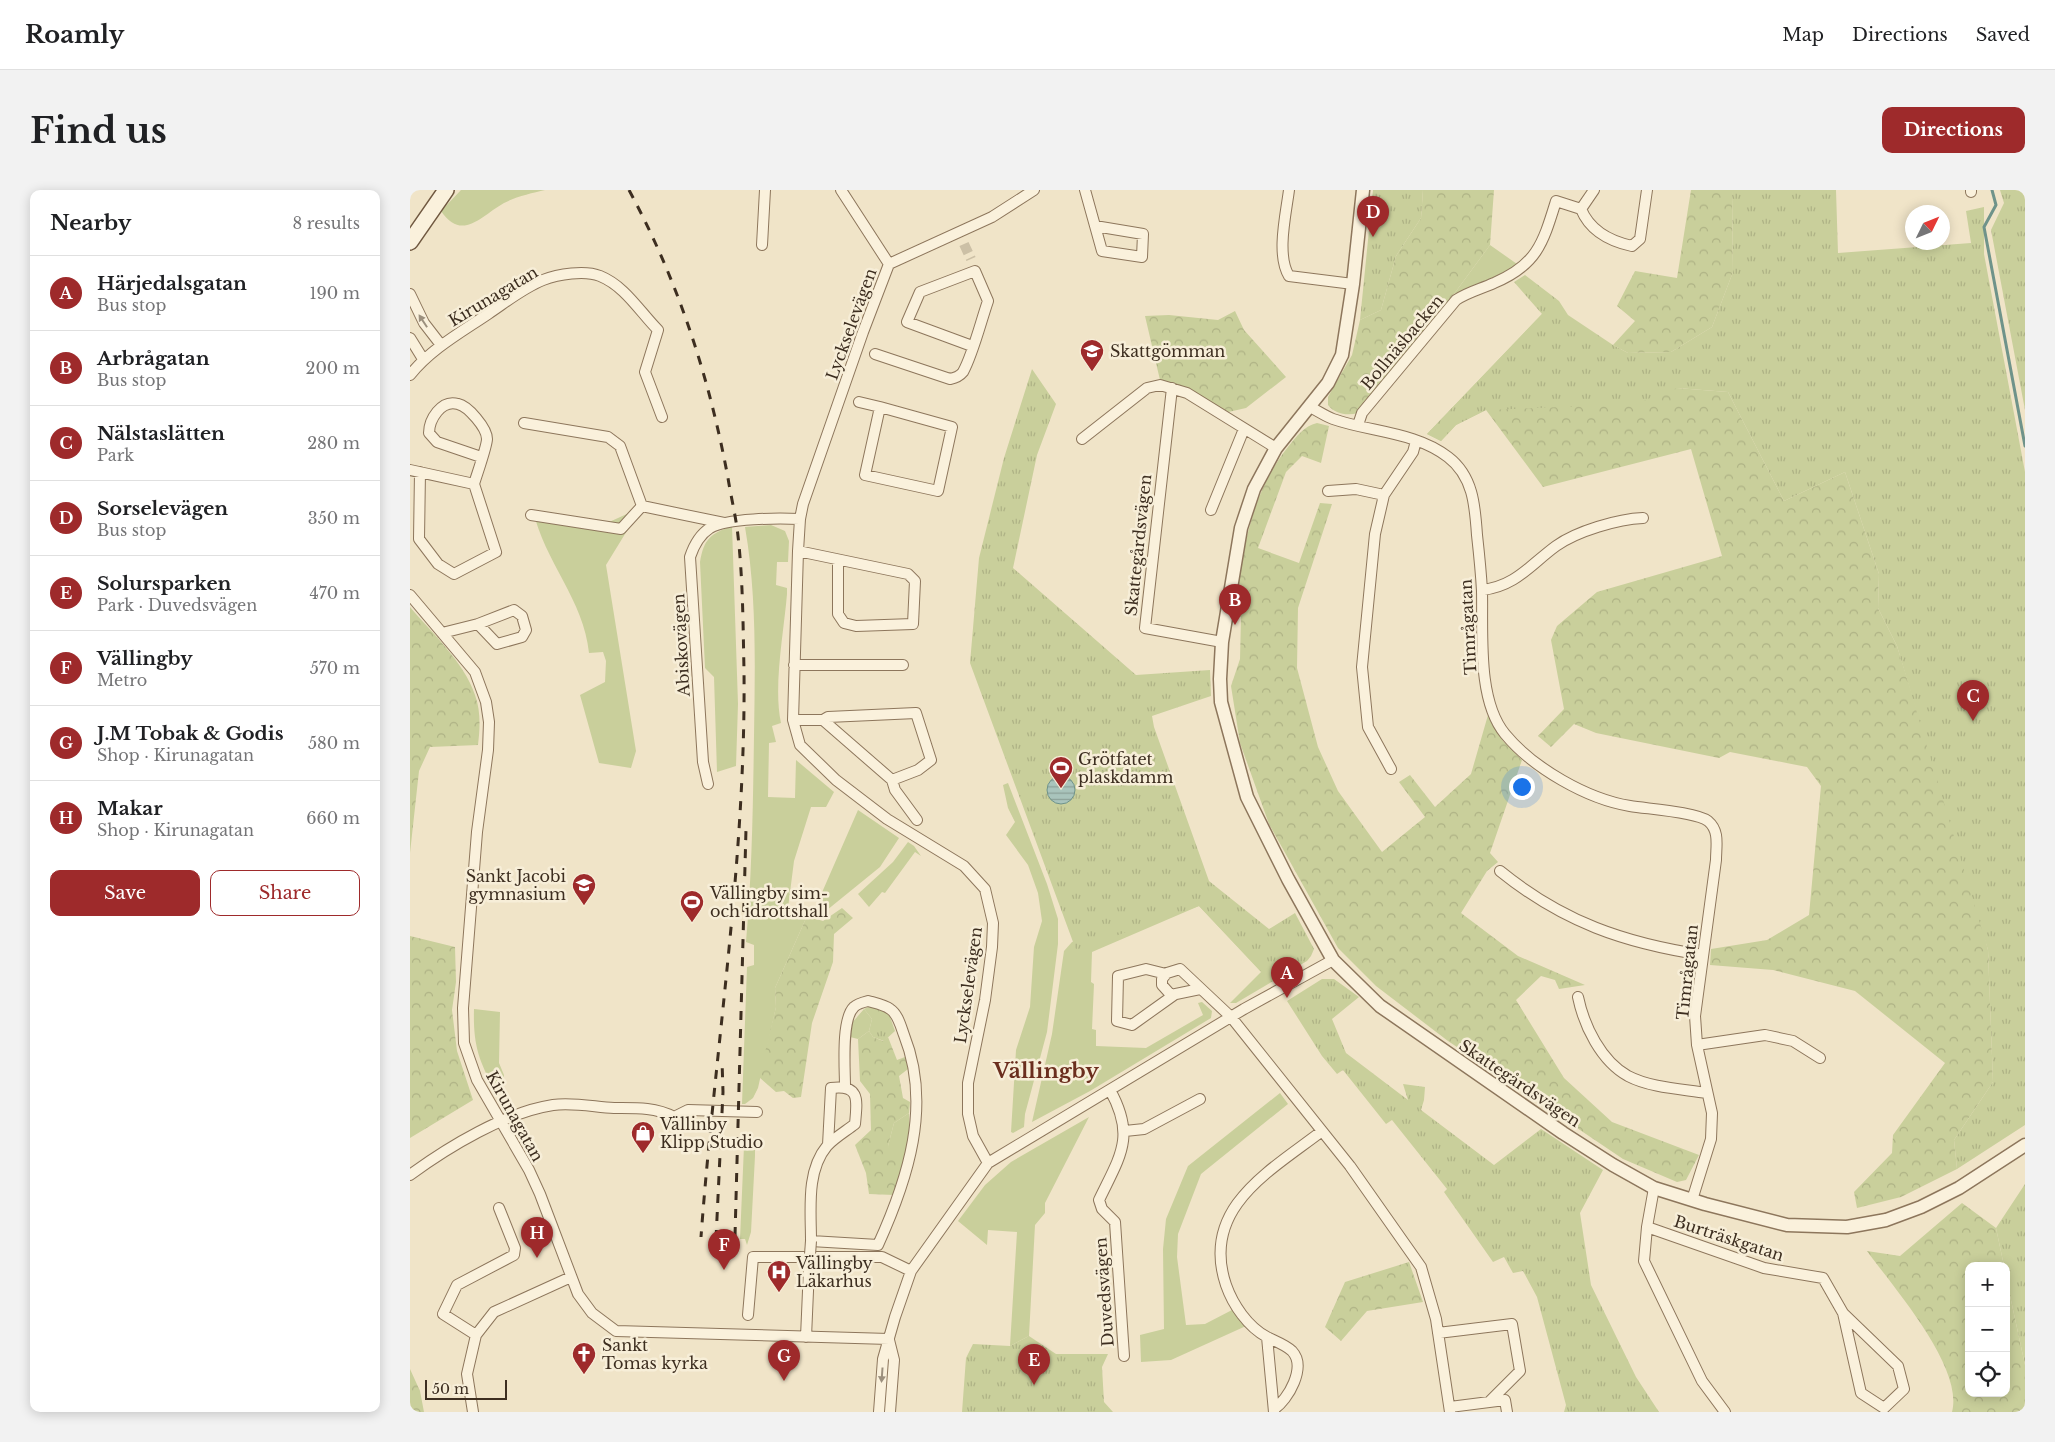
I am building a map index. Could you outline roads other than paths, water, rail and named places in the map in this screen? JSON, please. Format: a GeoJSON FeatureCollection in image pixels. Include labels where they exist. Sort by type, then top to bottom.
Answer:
{"type":"FeatureCollection","features":[{"type":"Feature","properties":{"kind":"main road"},"geometry":{"type":"LineString","coordinates":[[410,242],[446,190]]}},
{"type":"Feature","properties":{"kind":"street"},"geometry":{"type":"LineString","coordinates":[[762,245],[765,190]]}},
{"type":"Feature","properties":{"kind":"street"},"geometry":{"type":"LineString","coordinates":[[841,190],[889,264]]}},
{"type":"Feature","properties":{"kind":"street","name":"Lyckselevägen"},"geometry":{"type":"LineString","coordinates":[[988,1163],[973,1136],[968,1114],[968,1083],[984,1000],[993,923],[985,889],[964,866],[888,819],[836,780],[800,745],[793,720],[798,551],[800,519],[862,332],[889,264],[992,217],[1034,190]]}},
{"type":"Feature","properties":{"kind":"street"},"geometry":{"type":"LineString","coordinates":[[1086,190],[1095,226],[1102,251],[1142,257],[1144,234],[1095,226]]}},
{"type":"Feature","properties":{"kind":"street"},"geometry":{"type":"LineString","coordinates":[[1289,190],[1283,267],[1289,276],[1353,284]]}},
{"type":"Feature","properties":{"kind":"street","name":"Skattegårdsvägen"},"geometry":{"type":"LineString","coordinates":[[1363,190],[1353,284],[1342,355],[1328,383],[1276,448],[1254,489],[1241,528],[1222,642],[1220,679],[1221,702],[1247,797],[1288,879],[1333,960],[1380,1006],[1564,1133],[1613,1165],[1654,1188],[1692,1200],[1787,1225],[1857,1226],[1886,1220],[1921,1207],[1959,1188],[2025,1145]]}},
{"type":"Feature","properties":{"kind":"street"},"geometry":{"type":"LineString","coordinates":[[1594,190],[1581,209],[1586,220],[1595,231],[1619,243],[1632,246],[1640,239],[1647,190]]}},
{"type":"Feature","properties":{"kind":"street","name":"Bollnäsbacken"},"geometry":{"type":"LineString","coordinates":[[1358,425],[1362,413],[1456,300],[1469,292],[1493,284],[1524,267],[1535,253],[1547,230],[1556,201],[1581,209]]}},
{"type":"Feature","properties":{"kind":"street","name":"Lyckselevägen"},"geometry":{"type":"LineString","coordinates":[[874,354],[950,379],[958,377],[963,371],[972,346],[988,301],[975,271],[920,292],[908,322],[972,346]]}},
{"type":"Feature","properties":{"kind":"street","name":"Kirunagatan"},"geometry":{"type":"LineString","coordinates":[[410,375],[423,359],[441,345],[523,290],[544,280],[566,275],[599,275],[616,285],[658,330],[645,372],[662,417]]}},
{"type":"Feature","properties":{"kind":"street","name":"Kirunagatan"},"geometry":{"type":"LineString","coordinates":[[410,294],[424,323],[441,345]]}},
{"type":"Feature","properties":{"kind":"street"},"geometry":{"type":"LineString","coordinates":[[410,338],[423,359]]}},
{"type":"Feature","properties":{"kind":"street"},"geometry":{"type":"LineString","coordinates":[[1082,439],[1147,388],[1160,385],[1187,393],[1276,448]]}},
{"type":"Feature","properties":{"kind":"street","name":"Skattegårdsvägen"},"geometry":{"type":"LineString","coordinates":[[1172,388],[1145,628],[1222,642]]}},
{"type":"Feature","properties":{"kind":"street"},"geometry":{"type":"LineString","coordinates":[[859,402],[880,407],[952,426],[938,491],[865,475],[880,407]]}},
{"type":"Feature","properties":{"kind":"street"},"geometry":{"type":"LineString","coordinates":[[474,484],[415,471],[419,539],[438,564],[454,574],[496,552],[474,484],[487,436],[484,429],[464,407],[457,403],[450,404],[433,415],[429,425],[429,433],[437,442],[481,457]]}},
{"type":"Feature","properties":{"kind":"street","name":"Timrågatan"},"geometry":{"type":"LineString","coordinates":[[1310,407],[1333,419],[1416,441],[1448,457],[1465,475],[1474,498],[1482,590],[1483,672],[1494,716],[1503,732],[1517,749],[1571,786],[1627,806],[1700,816],[1712,825],[1717,835],[1716,860],[1695,1016],[1697,1045],[1712,1113],[1711,1139],[1692,1200]]}},
{"type":"Feature","properties":{"kind":"street"},"geometry":{"type":"LineString","coordinates":[[524,423],[608,437],[620,446],[642,506],[621,529],[531,515]]}},
{"type":"Feature","properties":{"kind":"street"},"geometry":{"type":"LineString","coordinates":[[1211,510],[1244,429]]}},
{"type":"Feature","properties":{"kind":"street"},"geometry":{"type":"LineString","coordinates":[[1391,769],[1368,727],[1362,667],[1375,534],[1384,495],[1413,452],[1416,441]]}},
{"type":"Feature","properties":{"kind":"street"},"geometry":{"type":"LineString","coordinates":[[1328,491],[1356,489],[1384,495]]}},
{"type":"Feature","properties":{"kind":"street","name":"Abiskovägen"},"geometry":{"type":"LineString","coordinates":[[642,506],[726,523]]}},
{"type":"Feature","properties":{"kind":"street","name":"Abiskovägen"},"geometry":{"type":"LineString","coordinates":[[708,784],[703,762],[690,556],[700,537],[711,528],[726,523],[780,518],[800,519]]}},
{"type":"Feature","properties":{"kind":"street"},"geometry":{"type":"LineString","coordinates":[[1482,590],[1508,584],[1558,545],[1580,534],[1630,518],[1644,518]]}},
{"type":"Feature","properties":{"kind":"street"},"geometry":{"type":"LineString","coordinates":[[798,551],[908,574],[915,581],[912,624],[856,626],[844,623],[838,614],[838,560]]}},
{"type":"Feature","properties":{"kind":"street","name":"Kirunagatan"},"geometry":{"type":"LineString","coordinates":[[410,594],[475,672],[486,702],[488,716],[488,750],[477,832],[462,1024],[464,1043],[471,1063],[499,1121],[533,1178],[578,1294],[592,1313],[616,1331],[889,1339]]}},
{"type":"Feature","properties":{"kind":"street"},"geometry":{"type":"LineString","coordinates":[[442,633],[478,624]]}},
{"type":"Feature","properties":{"kind":"street"},"geometry":{"type":"LineString","coordinates":[[794,665],[903,665]]}},
{"type":"Feature","properties":{"kind":"street"},"geometry":{"type":"LineString","coordinates":[[793,720],[824,720],[828,717],[916,713],[930,760],[918,770],[892,780]]}},
{"type":"Feature","properties":{"kind":"street"},"geometry":{"type":"LineString","coordinates":[[824,720],[892,780],[895,790],[917,820]]}},
{"type":"Feature","properties":{"kind":"street"},"geometry":{"type":"LineString","coordinates":[[1500,871],[1529,894],[1583,922],[1657,948],[1703,955]]}},
{"type":"Feature","properties":{"kind":"street"},"geometry":{"type":"LineString","coordinates":[[880,1412],[883,1360],[911,1272],[988,1163],[1231,1017],[1333,960]]}},
{"type":"Feature","properties":{"kind":"street"},"geometry":{"type":"LineString","coordinates":[[1166,974],[1146,968],[1118,976],[1117,1021],[1132,1025],[1174,995],[1200,989]]}},
{"type":"Feature","properties":{"kind":"street"},"geometry":{"type":"LineString","coordinates":[[1174,995],[1171,995],[1162,985],[1162,979],[1166,974],[1180,969],[1231,1017],[1350,1166],[1421,1267],[1438,1333],[1450,1410],[1504,1400],[1507,1412]]}},
{"type":"Feature","properties":{"kind":"street"},"geometry":{"type":"LineString","coordinates":[[1578,997],[1582,1018],[1602,1052],[1628,1076],[1653,1084],[1707,1093]]}},
{"type":"Feature","properties":{"kind":"street"},"geometry":{"type":"LineString","coordinates":[[811,1241],[878,1244],[896,1204],[910,1159],[916,1103],[910,1050],[898,1019],[890,1009],[868,1001],[854,1006],[849,1014],[845,1039],[845,1086]]}},
{"type":"Feature","properties":{"kind":"street"},"geometry":{"type":"LineString","coordinates":[[1697,1045],[1766,1034],[1793,1041],[1820,1058]]}},
{"type":"Feature","properties":{"kind":"street"},"geometry":{"type":"LineString","coordinates":[[806,1337],[812,1183],[817,1159],[828,1145],[855,1124],[857,1100],[852,1090],[845,1086],[831,1088],[828,1145]]}},
{"type":"Feature","properties":{"kind":"street","name":"Duvedsvägen"},"geometry":{"type":"LineString","coordinates":[[1110,1090],[1119,1106],[1124,1131],[1122,1151],[1099,1200],[1102,1209],[1115,1222],[1124,1356]]}},
{"type":"Feature","properties":{"kind":"street"},"geometry":{"type":"LineString","coordinates":[[1124,1131],[1144,1129],[1200,1099]]}},
{"type":"Feature","properties":{"kind":"street"},"geometry":{"type":"LineString","coordinates":[[410,1175],[431,1160],[499,1121],[554,1105],[654,1109],[674,1117],[688,1110],[757,1112]]}},
{"type":"Feature","properties":{"kind":"street"},"geometry":{"type":"LineString","coordinates":[[1274,1411],[1284,1403],[1298,1372],[1298,1362],[1292,1351],[1258,1332],[1246,1321],[1229,1294],[1220,1266],[1221,1242],[1235,1204],[1249,1187],[1322,1131]]}},
{"type":"Feature","properties":{"kind":"street"},"geometry":{"type":"LineString","coordinates":[[1654,1188],[1647,1227],[1644,1261],[1702,1381],[1725,1412]]}},
{"type":"Feature","properties":{"kind":"street"},"geometry":{"type":"LineString","coordinates":[[476,1336],[443,1314],[457,1284],[514,1255],[515,1248],[499,1208]]}},
{"type":"Feature","properties":{"kind":"street","name":"Burträskgatan"},"geometry":{"type":"LineString","coordinates":[[1647,1227],[1764,1268],[1823,1278],[1843,1312],[1898,1366],[1904,1389],[1884,1408],[1861,1393],[1843,1312]]}},
{"type":"Feature","properties":{"kind":"street"},"geometry":{"type":"LineString","coordinates":[[748,1314],[753,1257],[882,1257],[911,1272]]}},
{"type":"Feature","properties":{"kind":"street"},"geometry":{"type":"LineString","coordinates":[[473,1412],[467,1374],[476,1336],[494,1312],[570,1276]]}},
{"type":"Feature","properties":{"kind":"street"},"geometry":{"type":"LineString","coordinates":[[1438,1333],[1512,1324],[1520,1371],[1489,1402]]}},
{"type":"Feature","properties":{"kind":"street"},"geometry":{"type":"LineString","coordinates":[[1267,1337],[1274,1411]]}},
{"type":"Feature","properties":{"kind":"street"},"geometry":{"type":"LineString","coordinates":[[889,1339],[894,1360],[890,1412]]}},
{"type":"Feature","properties":{"kind":"water","name":"Grötfatet plaskdamm"},"geometry":{"type":"Polygon","coordinates":[[[1061,776],[1071,780],[1075,790],[1071,800],[1061,804],[1051,800],[1047,790],[1051,780],[1061,776]]]}},
{"type":"Feature","properties":{"kind":"waterway"},"geometry":{"type":"LineString","coordinates":[[1992,190],[1996,205],[1984,227],[2025,446]]}},
{"type":"Feature","properties":{"kind":"tunnel"},"geometry":{"type":"LineString","coordinates":[[964,244],[971,259]]}},
{"type":"Feature","properties":{"kind":"railway"},"geometry":{"type":"LineString","coordinates":[[629,190],[647,224],[677,294],[701,366],[728,478],[737,529],[741,569],[744,670],[740,812],[735,883],[701,1237]]}},
{"type":"Feature","properties":{"kind":"railway"},"geometry":{"type":"LineString","coordinates":[[735,1236],[746,829]]}},
{"type":"Feature","properties":{"kind":"railway"},"geometry":{"type":"LineString","coordinates":[[716,1239],[723,1092],[722,1060]]}},
{"type":"Feature","properties":{"kind":"place","name":"Sorselevägen"},"geometry":{"type":"Point","coordinates":[1373,237]}},
{"type":"Feature","properties":{"kind":"place","name":"Skattgömman"},"geometry":{"type":"Point","coordinates":[1092,372]}},
{"type":"Feature","properties":{"kind":"place","name":"Arbrågatan"},"geometry":{"type":"Point","coordinates":[1235,625]}},
{"type":"Feature","properties":{"kind":"place","name":"Nälstaslätten"},"geometry":{"type":"Point","coordinates":[1973,721]}},
{"type":"Feature","properties":{"kind":"place","name":"Grötfatet plaskdamm"},"geometry":{"type":"Point","coordinates":[1061,789]}},
{"type":"Feature","properties":{"kind":"place","name":"Sankt Jacobi gymnasium"},"geometry":{"type":"Point","coordinates":[584,906]}},
{"type":"Feature","properties":{"kind":"place","name":"Vällingby sim- och idrottshall"},"geometry":{"type":"Point","coordinates":[692,923]}},
{"type":"Feature","properties":{"kind":"place","name":"Härjedalsgatan"},"geometry":{"type":"Point","coordinates":[1287,998]}},
{"type":"Feature","properties":{"kind":"place","name":"Vällinby Klipp Studio"},"geometry":{"type":"Point","coordinates":[643,1154]}},
{"type":"Feature","properties":{"kind":"place","name":"Makar"},"geometry":{"type":"Point","coordinates":[537,1258]}},
{"type":"Feature","properties":{"kind":"place","name":"Vällingby"},"geometry":{"type":"Point","coordinates":[724,1270]}},
{"type":"Feature","properties":{"kind":"place","name":"Vällingby Läkarhus"},"geometry":{"type":"Point","coordinates":[779,1293]}},
{"type":"Feature","properties":{"kind":"place","name":"Sankt Tomas kyrka"},"geometry":{"type":"Point","coordinates":[584,1375]}},
{"type":"Feature","properties":{"kind":"place","name":"J.M Tobak & Godis"},"geometry":{"type":"Point","coordinates":[784,1381]}},
{"type":"Feature","properties":{"kind":"place","name":"Solursparken"},"geometry":{"type":"Point","coordinates":[1034,1385]}},
{"type":"Feature","properties":{"kind":"district","name":"Vällingby"},"geometry":{"type":"Point","coordinates":[1046,1071]}}]}
